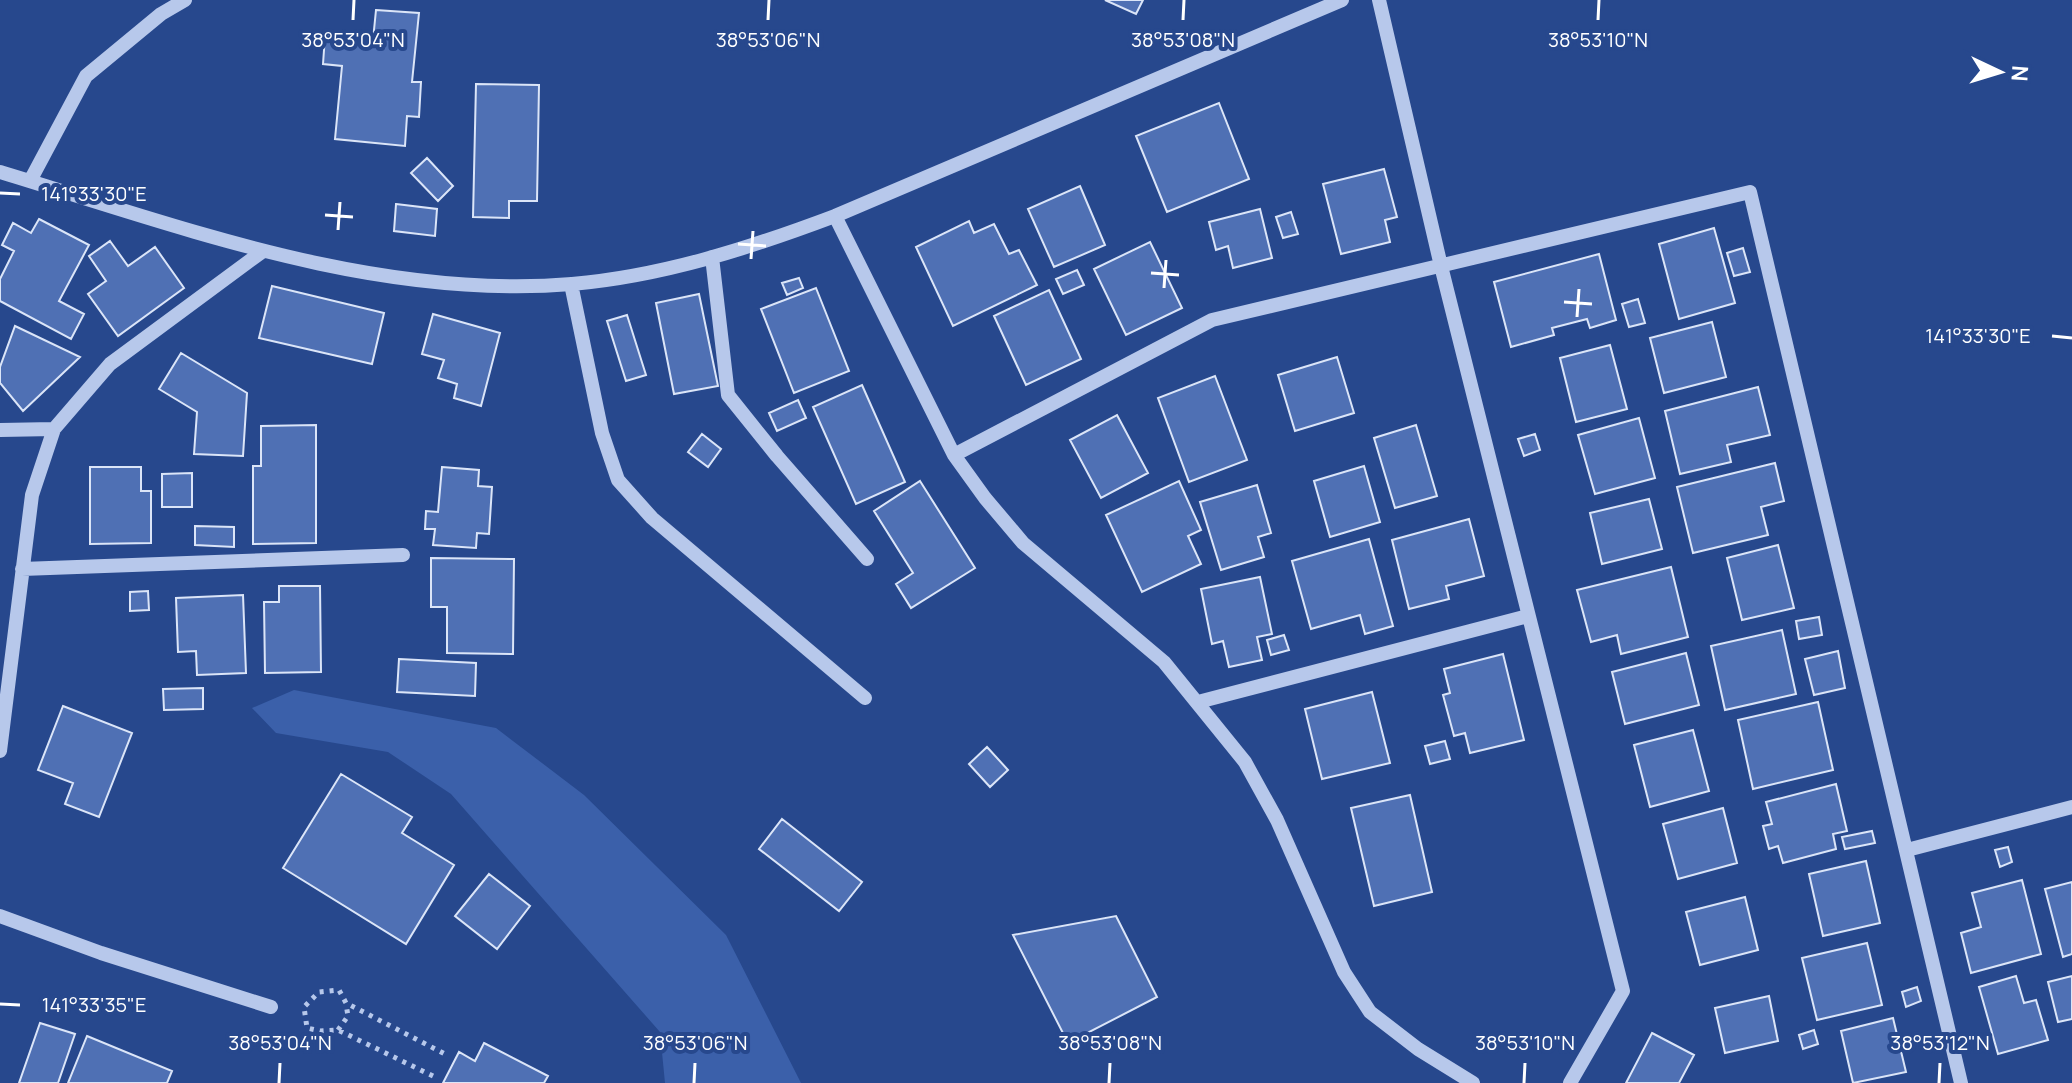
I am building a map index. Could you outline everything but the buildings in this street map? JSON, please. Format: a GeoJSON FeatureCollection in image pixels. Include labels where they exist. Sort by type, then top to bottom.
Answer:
{"type":"FeatureCollection","features":[{"type":"Feature","properties":{"kind":"street"},"geometry":{"type":"LineString","coordinates":[[30,181],[86,76],[161,14],[185,0]]}},
{"type":"Feature","properties":{"kind":"street"},"geometry":{"type":"LineString","coordinates":[[0,172],[263,251],[412,279],[494,284],[571,284],[646,274],[750,247],[835,216],[1342,0]]}},
{"type":"Feature","properties":{"kind":"street"},"geometry":{"type":"LineString","coordinates":[[1379,0],[1441,266],[1623,991],[1570,1083]]}},
{"type":"Feature","properties":{"kind":"street"},"geometry":{"type":"LineString","coordinates":[[954,455],[1212,320],[1750,192],[1961,1083]]}},
{"type":"Feature","properties":{"kind":"street"},"geometry":{"type":"LineString","coordinates":[[835,216],[954,455],[985,498],[1023,543],[1164,662],[1245,762],[1277,820],[1344,972],[1370,1012],[1418,1049],[1473,1083]]}},
{"type":"Feature","properties":{"kind":"street"},"geometry":{"type":"LineString","coordinates":[[0,751],[32,495],[54,429],[110,364],[263,251]]}},
{"type":"Feature","properties":{"kind":"street"},"geometry":{"type":"LineString","coordinates":[[712,257],[728,395],[867,559]]}},
{"type":"Feature","properties":{"kind":"street"},"geometry":{"type":"LineString","coordinates":[[571,284],[602,433],[618,480],[652,518],[865,698]]}},
{"type":"Feature","properties":{"kind":"street"},"geometry":{"type":"LineString","coordinates":[[0,430],[54,429]]}},
{"type":"Feature","properties":{"kind":"street"},"geometry":{"type":"LineString","coordinates":[[22,569],[403,555]]}},
{"type":"Feature","properties":{"kind":"street"},"geometry":{"type":"LineString","coordinates":[[1198,702],[1528,616]]}},
{"type":"Feature","properties":{"kind":"street"},"geometry":{"type":"LineString","coordinates":[[1907,850],[2072,807]]}},
{"type":"Feature","properties":{"kind":"street"},"geometry":{"type":"LineString","coordinates":[[0,916],[101,953],[271,1007]]}},
{"type":"Feature","properties":{"kind":"path"},"geometry":{"type":"LineString","coordinates":[[338,1030],[348,1016],[346,1003],[339,990],[319,992],[304,1007],[307,1028],[338,1030],[433,1076]]}},
{"type":"Feature","properties":{"kind":"path"},"geometry":{"type":"LineString","coordinates":[[346,1003],[445,1054]]}},
{"type":"Feature","properties":{"kind":"shaded area"},"geometry":{"type":"Polygon","coordinates":[[[294,690],[496,728],[584,795],[726,935],[801,1083],[665,1083],[660,1032],[451,794],[388,752],[276,733],[252,708],[294,690]]]}}]}
